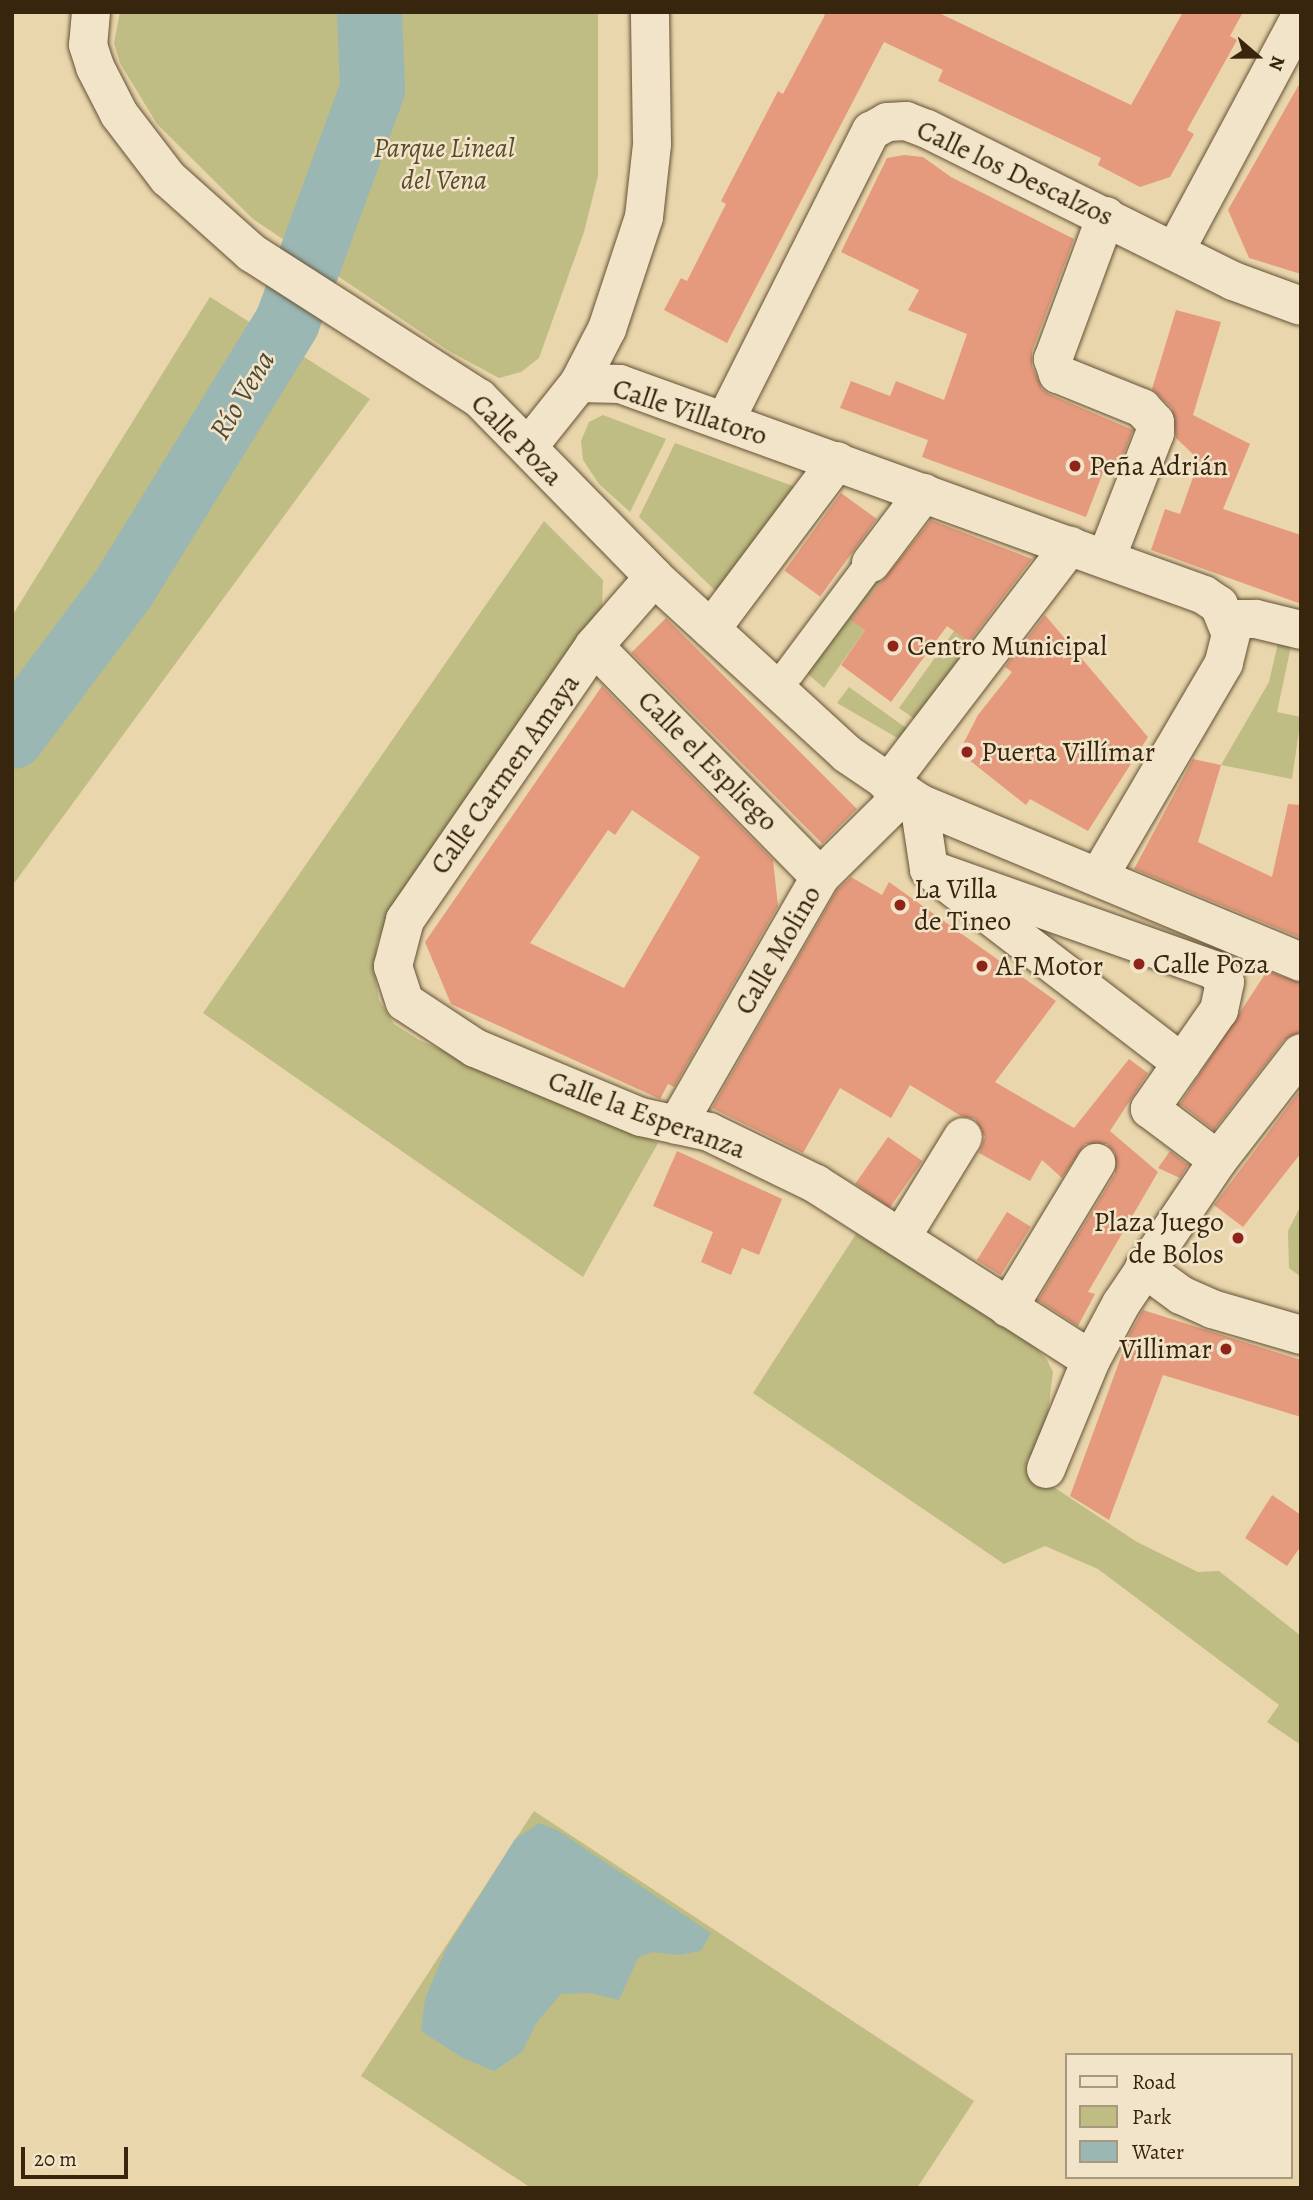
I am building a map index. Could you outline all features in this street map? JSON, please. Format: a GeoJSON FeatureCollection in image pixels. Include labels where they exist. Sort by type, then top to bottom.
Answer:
{"type":"FeatureCollection","features":[{"type":"Feature","properties":{"kind":"street","name":"Calle Poza"},"geometry":{"type":"LineString","coordinates":[[91,12],[88,45],[119,114],[168,177],[252,253],[479,398],[654,577],[805,720],[904,794],[1301,962]]}},
{"type":"Feature","properties":{"kind":"street"},"geometry":{"type":"LineString","coordinates":[[579,383],[607,329],[644,216],[652,144],[650,12]]}},
{"type":"Feature","properties":{"kind":"street"},"geometry":{"type":"LineString","coordinates":[[1176,248],[1301,16]]}},
{"type":"Feature","properties":{"kind":"street","name":"Calle los Descalzos"},"geometry":{"type":"LineString","coordinates":[[725,421],[871,131],[878,125],[906,121],[927,129],[1176,248],[1234,281],[1301,306]]}},
{"type":"Feature","properties":{"kind":"street"},"geometry":{"type":"LineString","coordinates":[[1106,216],[1053,359],[1058,374],[1142,408],[1155,422],[1155,433],[1109,552]]}},
{"type":"Feature","properties":{"kind":"street","name":"Calle Villatoro"},"geometry":{"type":"LineString","coordinates":[[527,447],[579,383],[620,384],[1070,546],[1109,552],[1204,595],[1229,619]]}},
{"type":"Feature","properties":{"kind":"street"},"geometry":{"type":"LineString","coordinates":[[711,629],[837,461]]}},
{"type":"Feature","properties":{"kind":"street"},"geometry":{"type":"LineString","coordinates":[[789,673],[923,493]]}},
{"type":"Feature","properties":{"kind":"street"},"geometry":{"type":"LineString","coordinates":[[1070,546],[904,794],[929,869],[1182,1063]]}},
{"type":"Feature","properties":{"kind":"street","name":"Calle Carmen Amaya"},"geometry":{"type":"LineString","coordinates":[[398,988],[393,965],[405,920],[594,646],[654,577]]}},
{"type":"Feature","properties":{"kind":"street"},"geometry":{"type":"LineString","coordinates":[[1099,876],[1224,663],[1231,634],[1229,619],[1256,619],[1301,629]]}},
{"type":"Feature","properties":{"kind":"street","name":"Calle el Espliego"},"geometry":{"type":"LineString","coordinates":[[594,646],[820,877]]}},
{"type":"Feature","properties":{"kind":"street","name":"Calle Molino"},"geometry":{"type":"LineString","coordinates":[[677,1125],[820,877],[904,794]]}},
{"type":"Feature","properties":{"kind":"street"},"geometry":{"type":"LineString","coordinates":[[929,869],[1214,970],[1225,982],[1224,996],[1150,1108],[1218,1160]]}},
{"type":"Feature","properties":{"kind":"street","name":"Calle la Esperanza"},"geometry":{"type":"LineString","coordinates":[[398,988],[418,1014],[475,1048],[641,1116],[709,1132],[804,1179],[901,1236],[1091,1360]]}},
{"type":"Feature","properties":{"kind":"street"},"geometry":{"type":"LineString","coordinates":[[1046,1469],[1091,1360],[1144,1268],[1218,1160],[1301,1054]]}},
{"type":"Feature","properties":{"kind":"street"},"geometry":{"type":"LineString","coordinates":[[901,1236],[963,1137]]}},
{"type":"Feature","properties":{"kind":"street"},"geometry":{"type":"LineString","coordinates":[[1008,1308],[1096,1163]]}},
{"type":"Feature","properties":{"kind":"street"},"geometry":{"type":"LineString","coordinates":[[1144,1268],[1181,1295],[1212,1309],[1301,1335]]}},
{"type":"Feature","properties":{"kind":"green space","name":"Parque Lineal del Vena"},"geometry":{"type":"Polygon","coordinates":[[[120,12],[598,12],[598,176],[584,232],[539,358],[521,372],[499,378],[449,351],[253,219],[157,124],[120,63],[114,43],[120,12]]]}},
{"type":"Feature","properties":{"kind":"green space"},"geometry":{"type":"Polygon","coordinates":[[[210,297],[370,399],[12,886],[12,616],[210,297]]]}},
{"type":"Feature","properties":{"kind":"green space"},"geometry":{"type":"Polygon","coordinates":[[[603,415],[666,439],[630,512],[599,484],[583,460],[581,441],[589,422],[603,415]]]}},
{"type":"Feature","properties":{"kind":"green space"},"geometry":{"type":"Polygon","coordinates":[[[675,443],[801,489],[722,597],[639,517],[675,443]]]}},
{"type":"Feature","properties":{"kind":"green space"},"geometry":{"type":"Polygon","coordinates":[[[544,521],[603,580],[602,608],[389,914],[377,943],[374,970],[379,1000],[394,1024],[419,1040],[658,1143],[583,1277],[203,1013],[544,521]]]}},
{"type":"Feature","properties":{"kind":"green space"},"geometry":{"type":"Polygon","coordinates":[[[871,575],[893,590],[824,688],[801,668],[871,575]]]}},
{"type":"Feature","properties":{"kind":"green space"},"geometry":{"type":"Polygon","coordinates":[[[954,631],[975,646],[916,720],[899,708],[954,631]]]}},
{"type":"Feature","properties":{"kind":"green space"},"geometry":{"type":"Polygon","coordinates":[[[1278,643],[1291,646],[1277,712],[1301,717],[1292,779],[1221,765],[1269,682],[1278,643]]]}},
{"type":"Feature","properties":{"kind":"green space"},"geometry":{"type":"Polygon","coordinates":[[[849,687],[909,730],[901,740],[837,703],[849,687]]]}},
{"type":"Feature","properties":{"kind":"green space"},"geometry":{"type":"Polygon","coordinates":[[[1301,1205],[1301,1277],[1289,1268],[1288,1231],[1301,1205]]]}},
{"type":"Feature","properties":{"kind":"green space"},"geometry":{"type":"Polygon","coordinates":[[[856,1234],[1015,1325],[1047,1360],[1053,1372],[1045,1435],[1027,1461],[1049,1484],[1137,1542],[1198,1572],[1219,1571],[1301,1636],[1301,1745],[1267,1722],[1279,1705],[1098,1569],[1045,1546],[1004,1564],[753,1393],[856,1234]]]}},
{"type":"Feature","properties":{"kind":"green space"},"geometry":{"type":"Polygon","coordinates":[[[534,1811],[974,2101],[917,2188],[531,2188],[361,2076],[534,1811]]]}},
{"type":"Feature","properties":{"kind":"water"},"geometry":{"type":"Polygon","coordinates":[[[539,1823],[557,1830],[711,1933],[701,1951],[679,1955],[652,1952],[638,1958],[619,2000],[590,1993],[561,1994],[537,2022],[522,2052],[494,2071],[463,2058],[421,2031],[425,1999],[445,1951],[515,1839],[539,1823]]]}},
{"type":"Feature","properties":{"kind":"building"},"geometry":{"type":"Polygon","coordinates":[[[820,12],[937,12],[1131,105],[1183,12],[1243,12],[1230,36],[1237,40],[1187,130],[1194,134],[1170,177],[1140,187],[1098,165],[1101,158],[938,81],[943,70],[884,42],[727,343],[664,310],[681,278],[687,281],[726,204],[721,201],[778,91],[783,94],[825,15],[820,12]]]}},
{"type":"Feature","properties":{"kind":"building"},"geometry":{"type":"Polygon","coordinates":[[[1301,81],[1301,274],[1249,258],[1228,210],[1301,81]]]}},
{"type":"Feature","properties":{"kind":"building"},"geometry":{"type":"Polygon","coordinates":[[[904,155],[923,157],[951,177],[1074,239],[1032,351],[1032,366],[1042,389],[1049,394],[1133,430],[1115,475],[1104,470],[1086,517],[922,457],[928,440],[840,408],[851,381],[890,396],[896,381],[944,400],[967,334],[908,310],[919,290],[841,252],[887,158],[904,155]]]}},
{"type":"Feature","properties":{"kind":"building"},"geometry":{"type":"Polygon","coordinates":[[[1176,310],[1221,322],[1193,415],[1250,444],[1223,509],[1301,535],[1301,604],[1151,550],[1165,509],[1180,514],[1199,460],[1176,438],[1172,408],[1152,389],[1176,310]]]}},
{"type":"Feature","properties":{"kind":"building"},"geometry":{"type":"Polygon","coordinates":[[[841,493],[877,519],[820,597],[785,571],[841,493]]]}},
{"type":"Feature","properties":{"kind":"building"},"geometry":{"type":"Polygon","coordinates":[[[931,520],[1032,559],[969,642],[947,626],[891,702],[841,665],[865,630],[851,620],[931,520]]]}},
{"type":"Feature","properties":{"kind":"building"},"geometry":{"type":"Polygon","coordinates":[[[1045,615],[1148,737],[1088,831],[1030,799],[1026,805],[959,752],[978,715],[1012,672],[1005,667],[1045,615]]]}},
{"type":"Feature","properties":{"kind":"building"},"geometry":{"type":"Polygon","coordinates":[[[666,618],[857,809],[822,844],[631,653],[666,618]]]}},
{"type":"Feature","properties":{"kind":"building"},"geometry":{"type":"Polygon","coordinates":[[[602,686],[773,860],[778,906],[674,1087],[668,1084],[660,1099],[451,1004],[425,942],[602,686]],[[632,810],[615,835],[608,830],[530,943],[624,988],[700,857],[632,810]]]}},
{"type":"Feature","properties":{"kind":"building"},"geometry":{"type":"Polygon","coordinates":[[[1193,759],[1221,765],[1198,842],[1272,877],[1288,804],[1301,805],[1301,938],[1134,869],[1193,759]]]}},
{"type":"Feature","properties":{"kind":"building"},"geometry":{"type":"Polygon","coordinates":[[[851,877],[882,895],[889,882],[1056,1001],[995,1082],[1074,1128],[1129,1059],[1148,1073],[1110,1131],[1158,1172],[1088,1292],[1095,1294],[1078,1326],[1038,1300],[1115,1174],[1115,1153],[1107,1144],[1085,1144],[1062,1178],[1042,1160],[1030,1181],[979,1153],[985,1137],[975,1119],[961,1116],[910,1085],[891,1118],[840,1088],[803,1153],[712,1108],[837,890],[851,877]]]}},
{"type":"Feature","properties":{"kind":"building"},"geometry":{"type":"Polygon","coordinates":[[[1267,971],[1301,983],[1301,1032],[1284,1040],[1214,1130],[1180,1104],[1267,971]]]}},
{"type":"Feature","properties":{"kind":"building"},"geometry":{"type":"Polygon","coordinates":[[[1301,1089],[1301,1153],[1243,1227],[1214,1205],[1301,1089]]]}},
{"type":"Feature","properties":{"kind":"building"},"geometry":{"type":"Polygon","coordinates":[[[888,1137],[922,1161],[890,1208],[855,1184],[888,1137]]]}},
{"type":"Feature","properties":{"kind":"building"},"geometry":{"type":"Polygon","coordinates":[[[677,1151],[782,1199],[759,1255],[742,1248],[731,1275],[701,1262],[713,1232],[653,1206],[677,1151]]]}},
{"type":"Feature","properties":{"kind":"building"},"geometry":{"type":"Polygon","coordinates":[[[1170,1151],[1188,1165],[1180,1178],[1158,1168],[1170,1151]]]}},
{"type":"Feature","properties":{"kind":"building"},"geometry":{"type":"Polygon","coordinates":[[[1007,1212],[1031,1227],[1001,1275],[977,1260],[1007,1212]]]}},
{"type":"Feature","properties":{"kind":"building"},"geometry":{"type":"Polygon","coordinates":[[[1143,1310],[1301,1360],[1301,1417],[1163,1375],[1109,1520],[1070,1496],[1129,1335],[1143,1310]]]}},
{"type":"Feature","properties":{"kind":"building"},"geometry":{"type":"Polygon","coordinates":[[[1272,1495],[1301,1515],[1301,1546],[1287,1566],[1245,1538],[1272,1495]]]}},
{"type":"Feature","properties":{"kind":"waterway","name":"Río Vena"},"geometry":{"type":"LineString","coordinates":[[12,736],[123,588],[287,321],[372,89],[369,12]]}},
{"type":"Feature","properties":{"kind":"place","name":"Peña Adrián"},"geometry":{"type":"Point","coordinates":[1075,466]}},
{"type":"Feature","properties":{"kind":"place","name":"Centro Municipal"},"geometry":{"type":"Point","coordinates":[893,646]}},
{"type":"Feature","properties":{"kind":"place","name":"Puerta Villímar"},"geometry":{"type":"Point","coordinates":[967,752]}},
{"type":"Feature","properties":{"kind":"place","name":"La Villa de Tineo"},"geometry":{"type":"Point","coordinates":[900,905]}},
{"type":"Feature","properties":{"kind":"place","name":"Calle Poza"},"geometry":{"type":"Point","coordinates":[1139,964]}},
{"type":"Feature","properties":{"kind":"place","name":"AF Motor"},"geometry":{"type":"Point","coordinates":[982,966]}},
{"type":"Feature","properties":{"kind":"place","name":"Plaza Juego de Bolos"},"geometry":{"type":"Point","coordinates":[1238,1238]}},
{"type":"Feature","properties":{"kind":"place","name":"Villimar"},"geometry":{"type":"Point","coordinates":[1226,1349]}}]}
